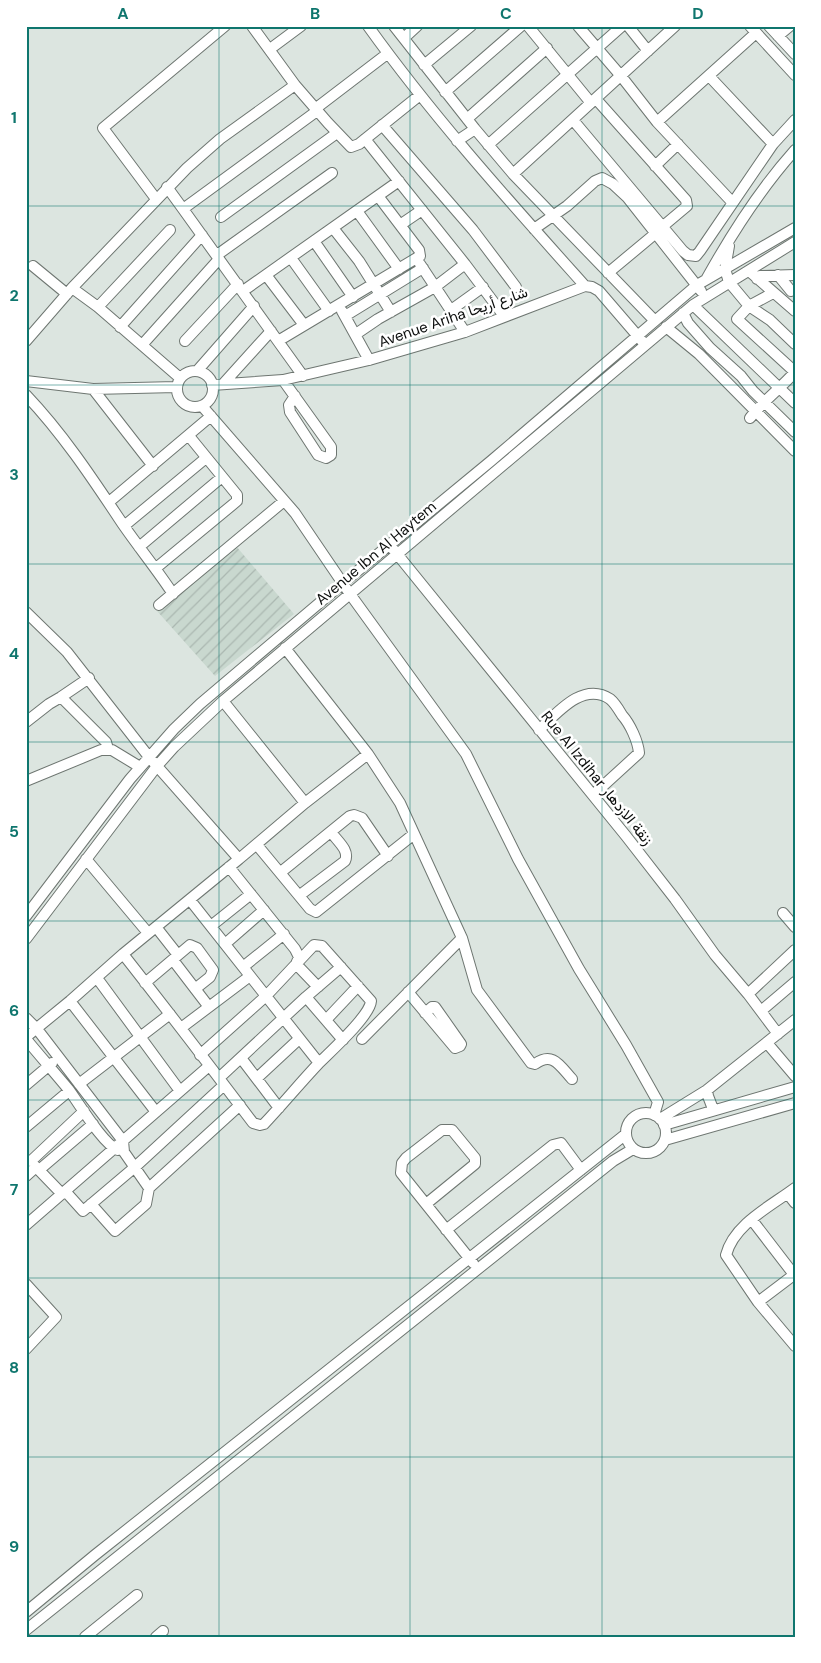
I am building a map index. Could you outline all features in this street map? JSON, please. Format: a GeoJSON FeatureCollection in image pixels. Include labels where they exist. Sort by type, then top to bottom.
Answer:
{"type":"FeatureCollection","features":[{"type":"Feature","properties":{"kind":"street"},"geometry":{"type":"LineString","coordinates":[[156,199],[103,128],[225,26]]}},
{"type":"Feature","properties":{"kind":"street"},"geometry":{"type":"LineString","coordinates":[[252,26],[295,85],[351,147],[355,147],[420,95]]}},
{"type":"Feature","properties":{"kind":"street"},"geometry":{"type":"LineString","coordinates":[[270,49],[301,26]]}},
{"type":"Feature","properties":{"kind":"street"},"geometry":{"type":"LineString","coordinates":[[368,26],[457,141],[585,286],[592,286],[599,291],[646,346]]}},
{"type":"Feature","properties":{"kind":"street"},"geometry":{"type":"LineString","coordinates":[[394,26],[424,66],[513,174],[655,321]]}},
{"type":"Feature","properties":{"kind":"street"},"geometry":{"type":"LineString","coordinates":[[404,38],[417,26]]}},
{"type":"Feature","properties":{"kind":"street"},"geometry":{"type":"LineString","coordinates":[[424,66],[471,26]]}},
{"type":"Feature","properties":{"kind":"street"},"geometry":{"type":"LineString","coordinates":[[445,92],[520,26]]}},
{"type":"Feature","properties":{"kind":"street"},"geometry":{"type":"LineString","coordinates":[[528,26],[569,75],[655,166],[687,203],[687,206],[608,273]]}},
{"type":"Feature","properties":{"kind":"street"},"geometry":{"type":"LineString","coordinates":[[578,26],[657,122],[732,202]]}},
{"type":"Feature","properties":{"kind":"street"},"geometry":{"type":"LineString","coordinates":[[488,145],[622,26]]}},
{"type":"Feature","properties":{"kind":"street"},"geometry":{"type":"LineString","coordinates":[[628,26],[648,51]]}},
{"type":"Feature","properties":{"kind":"street"},"geometry":{"type":"LineString","coordinates":[[513,174],[675,26]]}},
{"type":"Feature","properties":{"kind":"street"},"geometry":{"type":"LineString","coordinates":[[769,26],[795,54]]}},
{"type":"Feature","properties":{"kind":"street"},"geometry":{"type":"LineString","coordinates":[[778,36],[790,26]]}},
{"type":"Feature","properties":{"kind":"street"},"geometry":{"type":"LineString","coordinates":[[657,122],[709,76],[753,29],[795,75]]}},
{"type":"Feature","properties":{"kind":"street"},"geometry":{"type":"LineString","coordinates":[[467,119],[547,48]]}},
{"type":"Feature","properties":{"kind":"street"},"geometry":{"type":"LineString","coordinates":[[183,209],[388,54]]}},
{"type":"Feature","properties":{"kind":"street"},"geometry":{"type":"LineString","coordinates":[[709,76],[773,144]]}},
{"type":"Feature","properties":{"kind":"street"},"geometry":{"type":"LineString","coordinates":[[26,341],[167,187],[212,146],[295,85]]}},
{"type":"Feature","properties":{"kind":"street"},"geometry":{"type":"LineString","coordinates":[[573,120],[659,230],[706,296]]}},
{"type":"Feature","properties":{"kind":"street"},"geometry":{"type":"LineString","coordinates":[[534,229],[567,206],[593,182],[601,178],[618,188],[659,230],[683,251],[688,255],[696,256],[773,144],[795,120]]}},
{"type":"Feature","properties":{"kind":"street"},"geometry":{"type":"LineString","coordinates":[[382,125],[473,230],[516,287]]}},
{"type":"Feature","properties":{"kind":"street"},"geometry":{"type":"LineString","coordinates":[[457,141],[475,129]]}},
{"type":"Feature","properties":{"kind":"street"},"geometry":{"type":"LineString","coordinates":[[220,217],[337,133]]}},
{"type":"Feature","properties":{"kind":"street"},"geometry":{"type":"LineString","coordinates":[[365,139],[504,316]]}},
{"type":"Feature","properties":{"kind":"street"},"geometry":{"type":"LineString","coordinates":[[655,166],[678,144]]}},
{"type":"Feature","properties":{"kind":"street"},"geometry":{"type":"LineString","coordinates":[[707,278],[767,185],[795,150]]}},
{"type":"Feature","properties":{"kind":"street"},"geometry":{"type":"LineString","coordinates":[[787,159],[795,167]]}},
{"type":"Feature","properties":{"kind":"street"},"geometry":{"type":"LineString","coordinates":[[142,345],[218,257],[332,173]]}},
{"type":"Feature","properties":{"kind":"street"},"geometry":{"type":"LineString","coordinates":[[185,342],[240,287],[266,274],[291,258],[399,181]]}},
{"type":"Feature","properties":{"kind":"street"},"geometry":{"type":"LineString","coordinates":[[167,187],[303,376]]}},
{"type":"Feature","properties":{"kind":"street"},"geometry":{"type":"LineString","coordinates":[[278,340],[420,256],[419,250],[378,196]]}},
{"type":"Feature","properties":{"kind":"street"},"geometry":{"type":"LineString","coordinates":[[400,225],[422,210]]}},
{"type":"Feature","properties":{"kind":"street"},"geometry":{"type":"LineString","coordinates":[[356,211],[399,269]]}},
{"type":"Feature","properties":{"kind":"street"},"geometry":{"type":"LineString","coordinates":[[333,228],[359,261],[391,312]]}},
{"type":"Feature","properties":{"kind":"street","name":"Avenue Ibn Al Haytem"},"geometry":{"type":"LineString","coordinates":[[26,916],[140,767],[174,729],[200,704],[698,285],[795,228]]}},
{"type":"Feature","properties":{"kind":"street"},"geometry":{"type":"LineString","coordinates":[[98,307],[170,230]]}},
{"type":"Feature","properties":{"kind":"street"},"geometry":{"type":"LineString","coordinates":[[120,327],[202,236]]}},
{"type":"Feature","properties":{"kind":"street"},"geometry":{"type":"LineString","coordinates":[[314,241],[362,305]]}},
{"type":"Feature","properties":{"kind":"street"},"geometry":{"type":"LineString","coordinates":[[729,242],[725,269],[729,282],[749,306],[770,320],[795,344]]}},
{"type":"Feature","properties":{"kind":"street","name":"Avenue Ibn Al Haytem"},"geometry":{"type":"LineString","coordinates":[[26,939],[157,766],[174,747],[222,702],[683,313],[706,296],[795,242]]}},
{"type":"Feature","properties":{"kind":"street"},"geometry":{"type":"LineString","coordinates":[[291,258],[334,308],[345,316],[369,360]]}},
{"type":"Feature","properties":{"kind":"street"},"geometry":{"type":"LineString","coordinates":[[416,259],[464,332]]}},
{"type":"Feature","properties":{"kind":"street"},"geometry":{"type":"LineString","coordinates":[[356,334],[435,287],[465,264]]}},
{"type":"Feature","properties":{"kind":"street"},"geometry":{"type":"LineString","coordinates":[[33,266],[98,307],[142,345],[178,383]]}},
{"type":"Feature","properties":{"kind":"street"},"geometry":{"type":"LineString","coordinates":[[345,316],[423,268]]}},
{"type":"Feature","properties":{"kind":"street"},"geometry":{"type":"LineString","coordinates":[[749,271],[795,311]]}},
{"type":"Feature","properties":{"kind":"street"},"geometry":{"type":"LineString","coordinates":[[266,274],[304,325]]}},
{"type":"Feature","properties":{"kind":"street"},"geometry":{"type":"LineString","coordinates":[[778,275],[791,291],[795,290]]}},
{"type":"Feature","properties":{"kind":"street"},"geometry":{"type":"LineString","coordinates":[[757,279],[758,276],[795,275]]}},
{"type":"Feature","properties":{"kind":"street","name":"Avenue Ariha شارع أريحا"},"geometry":{"type":"LineString","coordinates":[[218,385],[283,380],[369,360],[464,332],[585,286]]}},
{"type":"Feature","properties":{"kind":"street"},"geometry":{"type":"LineString","coordinates":[[451,310],[483,287]]}},
{"type":"Feature","properties":{"kind":"street"},"geometry":{"type":"LineString","coordinates":[[753,414],[795,372],[737,319],[749,306],[773,293]]}},
{"type":"Feature","properties":{"kind":"street"},"geometry":{"type":"LineString","coordinates":[[693,305],[795,403]]}},
{"type":"Feature","properties":{"kind":"street"},"geometry":{"type":"LineString","coordinates":[[254,306],[197,371],[185,374],[178,383],[178,398],[191,407],[202,406],[210,400],[213,390],[271,331]]}},
{"type":"Feature","properties":{"kind":"street"},"geometry":{"type":"LineString","coordinates":[[683,313],[688,323],[710,348],[741,376],[753,391],[795,432]]}},
{"type":"Feature","properties":{"kind":"street"},"geometry":{"type":"LineString","coordinates":[[666,327],[699,354],[753,414],[795,451]]}},
{"type":"Feature","properties":{"kind":"street"},"geometry":{"type":"LineString","coordinates":[[197,371],[218,385]]}},
{"type":"Feature","properties":{"kind":"street"},"geometry":{"type":"LineString","coordinates":[[283,380],[295,396],[331,447],[331,455],[329,457],[326,458],[318,455],[290,412],[289,405],[295,396]]}},
{"type":"Feature","properties":{"kind":"street"},"geometry":{"type":"LineString","coordinates":[[26,381],[93,389],[178,383]]}},
{"type":"Feature","properties":{"kind":"street"},"geometry":{"type":"LineString","coordinates":[[93,389],[153,466]]}},
{"type":"Feature","properties":{"kind":"street"},"geometry":{"type":"LineString","coordinates":[[26,395],[60,434],[174,594]]}},
{"type":"Feature","properties":{"kind":"street"},"geometry":{"type":"LineString","coordinates":[[202,406],[295,513],[350,594],[466,754],[518,859],[658,1102],[659,1119],[666,1132],[665,1140],[661,1147],[654,1152],[647,1153],[633,1149],[628,1142],[627,1126],[638,1115],[645,1113],[659,1119],[713,1109],[795,1087]]}},
{"type":"Feature","properties":{"kind":"street"},"geometry":{"type":"LineString","coordinates":[[109,502],[212,416]]}},
{"type":"Feature","properties":{"kind":"street"},"geometry":{"type":"LineString","coordinates":[[156,568],[235,504],[237,495],[189,436]]}},
{"type":"Feature","properties":{"kind":"street"},"geometry":{"type":"LineString","coordinates":[[124,526],[206,458]]}},
{"type":"Feature","properties":{"kind":"street"},"geometry":{"type":"LineString","coordinates":[[139,547],[222,477]]}},
{"type":"Feature","properties":{"kind":"street"},"geometry":{"type":"LineString","coordinates":[[159,605],[284,501]]}},
{"type":"Feature","properties":{"kind":"street","name":"Rue Al Izdihar زنقة الازدهار"},"geometry":{"type":"LineString","coordinates":[[390,544],[538,730],[593,795],[778,1034]]}},
{"type":"Feature","properties":{"kind":"street"},"geometry":{"type":"LineString","coordinates":[[26,612],[67,652],[149,757],[239,859]]}},
{"type":"Feature","properties":{"kind":"street"},"geometry":{"type":"LineString","coordinates":[[285,648],[368,754],[400,803],[462,938],[477,990],[531,1063],[535,1064],[547,1058],[552,1059],[572,1078]]}},
{"type":"Feature","properties":{"kind":"street"},"geometry":{"type":"LineString","coordinates":[[26,722],[88,678]]}},
{"type":"Feature","properties":{"kind":"street"},"geometry":{"type":"LineString","coordinates":[[538,730],[571,701],[585,694],[595,694],[611,700],[626,720],[639,753],[593,795]]}},
{"type":"Feature","properties":{"kind":"street"},"geometry":{"type":"LineString","coordinates":[[61,697],[106,742],[108,750]]}},
{"type":"Feature","properties":{"kind":"street"},"geometry":{"type":"LineString","coordinates":[[222,702],[305,803]]}},
{"type":"Feature","properties":{"kind":"street"},"geometry":{"type":"LineString","coordinates":[[26,781],[98,751],[108,750],[140,767]]}},
{"type":"Feature","properties":{"kind":"street"},"geometry":{"type":"LineString","coordinates":[[124,1152],[113,1148],[26,1038],[123,954],[305,803],[368,754]]}},
{"type":"Feature","properties":{"kind":"street"},"geometry":{"type":"LineString","coordinates":[[281,872],[350,816],[362,818],[388,856]]}},
{"type":"Feature","properties":{"kind":"street"},"geometry":{"type":"LineString","coordinates":[[300,895],[345,862],[346,851],[331,832]]}},
{"type":"Feature","properties":{"kind":"street"},"geometry":{"type":"LineString","coordinates":[[257,844],[313,911],[320,910],[414,834]]}},
{"type":"Feature","properties":{"kind":"street"},"geometry":{"type":"LineString","coordinates":[[86,859],[152,930],[175,958],[209,1007]]}},
{"type":"Feature","properties":{"kind":"street"},"geometry":{"type":"LineString","coordinates":[[229,867],[298,954],[296,964]]}},
{"type":"Feature","properties":{"kind":"street"},"geometry":{"type":"LineString","coordinates":[[211,926],[251,894]]}},
{"type":"Feature","properties":{"kind":"street"},"geometry":{"type":"LineString","coordinates":[[190,900],[318,1063]]}},
{"type":"Feature","properties":{"kind":"street"},"geometry":{"type":"LineString","coordinates":[[225,944],[264,910]]}},
{"type":"Feature","properties":{"kind":"street"},"geometry":{"type":"LineString","coordinates":[[783,913],[795,927]]}},
{"type":"Feature","properties":{"kind":"street"},"geometry":{"type":"LineString","coordinates":[[243,967],[284,934]]}},
{"type":"Feature","properties":{"kind":"street"},"geometry":{"type":"LineString","coordinates":[[362,1039],[462,938]]}},
{"type":"Feature","properties":{"kind":"street"},"geometry":{"type":"LineString","coordinates":[[145,983],[190,945],[194,946],[213,970],[210,977],[196,989]]}},
{"type":"Feature","properties":{"kind":"street"},"geometry":{"type":"LineString","coordinates":[[123,954],[200,1055],[253,1122],[260,1125],[264,1124],[318,1063],[343,1040],[371,1005],[371,1000],[322,946],[314,945],[266,996],[200,1055]]}},
{"type":"Feature","properties":{"kind":"street"},"geometry":{"type":"LineString","coordinates":[[748,994],[795,950]]}},
{"type":"Feature","properties":{"kind":"street"},"geometry":{"type":"LineString","coordinates":[[296,964],[318,987]]}},
{"type":"Feature","properties":{"kind":"street"},"geometry":{"type":"LineString","coordinates":[[33,1164],[83,1211],[135,1167],[222,1082],[241,1058],[341,967]]}},
{"type":"Feature","properties":{"kind":"street"},"geometry":{"type":"LineString","coordinates":[[181,1028],[250,976]]}},
{"type":"Feature","properties":{"kind":"street"},"geometry":{"type":"LineString","coordinates":[[96,978],[180,1091]]}},
{"type":"Feature","properties":{"kind":"street"},"geometry":{"type":"LineString","coordinates":[[761,1010],[795,982]]}},
{"type":"Feature","properties":{"kind":"street"},"geometry":{"type":"LineString","coordinates":[[326,1020],[358,986]]}},
{"type":"Feature","properties":{"kind":"street"},"geometry":{"type":"LineString","coordinates":[[408,992],[425,1012]]}},
{"type":"Feature","properties":{"kind":"street"},"geometry":{"type":"LineString","coordinates":[[306,997],[343,1040]]}},
{"type":"Feature","properties":{"kind":"street"},"geometry":{"type":"LineString","coordinates":[[70,1001],[156,1112]]}},
{"type":"Feature","properties":{"kind":"street"},"geometry":{"type":"LineString","coordinates":[[80,1084],[170,1014]]}},
{"type":"Feature","properties":{"kind":"street"},"geometry":{"type":"LineString","coordinates":[[26,1018],[37,1029],[123,1141],[124,1152],[149,1188]]}},
{"type":"Feature","properties":{"kind":"street"},"geometry":{"type":"LineString","coordinates":[[659,1119],[707,1090],[795,1020]]}},
{"type":"Feature","properties":{"kind":"street"},"geometry":{"type":"LineString","coordinates":[[257,1078],[299,1039]]}},
{"type":"Feature","properties":{"kind":"street"},"geometry":{"type":"LineString","coordinates":[[767,1043],[795,1076]]}},
{"type":"Feature","properties":{"kind":"street"},"geometry":{"type":"LineString","coordinates":[[26,1084],[59,1058]]}},
{"type":"Feature","properties":{"kind":"street"},"geometry":{"type":"LineString","coordinates":[[241,1058],[279,1108]]}},
{"type":"Feature","properties":{"kind":"street"},"geometry":{"type":"LineString","coordinates":[[26,1225],[209,1066]]}},
{"type":"Feature","properties":{"kind":"street"},"geometry":{"type":"LineString","coordinates":[[26,1127],[69,1090]]}},
{"type":"Feature","properties":{"kind":"street"},"geometry":{"type":"LineString","coordinates":[[707,1090],[713,1109]]}},
{"type":"Feature","properties":{"kind":"street"},"geometry":{"type":"LineString","coordinates":[[665,1140],[795,1103]]}},
{"type":"Feature","properties":{"kind":"street"},"geometry":{"type":"LineString","coordinates":[[91,1204],[115,1231],[146,1204],[149,1188],[240,1105]]}},
{"type":"Feature","properties":{"kind":"street"},"geometry":{"type":"LineString","coordinates":[[26,1176],[33,1164],[84,1111]]}},
{"type":"Feature","properties":{"kind":"street"},"geometry":{"type":"LineString","coordinates":[[33,1164],[93,1124]]}},
{"type":"Feature","properties":{"kind":"street"},"geometry":{"type":"LineString","coordinates":[[426,1204],[475,1164],[475,1158],[452,1130],[442,1130],[406,1158],[402,1163],[401,1173],[478,1269]]}},
{"type":"Feature","properties":{"kind":"street"},"geometry":{"type":"LineString","coordinates":[[26,1612],[95,1555],[626,1134]]}},
{"type":"Feature","properties":{"kind":"street"},"geometry":{"type":"LineString","coordinates":[[446,1230],[553,1145],[561,1143],[581,1170]]}},
{"type":"Feature","properties":{"kind":"street"},"geometry":{"type":"LineString","coordinates":[[26,1630],[613,1161],[633,1149]]}},
{"type":"Feature","properties":{"kind":"street"},"geometry":{"type":"LineString","coordinates":[[795,1203],[791,1191],[752,1220],[731,1241],[726,1255],[758,1302],[795,1346]]}},
{"type":"Feature","properties":{"kind":"street"},"geometry":{"type":"LineString","coordinates":[[752,1220],[795,1275],[758,1302]]}},
{"type":"Feature","properties":{"kind":"street"},"geometry":{"type":"LineString","coordinates":[[26,1284],[56,1317],[26,1349]]}},
{"type":"Feature","properties":{"kind":"street"},"geometry":{"type":"LineString","coordinates":[[404,1311],[413,1321]]}},
{"type":"Feature","properties":{"kind":"street"},"geometry":{"type":"LineString","coordinates":[[283,1406],[293,1417]]}},
{"type":"Feature","properties":{"kind":"street"},"geometry":{"type":"LineString","coordinates":[[95,1555],[106,1567]]}},
{"type":"Feature","properties":{"kind":"street"},"geometry":{"type":"LineString","coordinates":[[85,1637],[137,1596]]}},
{"type":"Feature","properties":{"kind":"shaded area"},"geometry":{"type":"Polygon","coordinates":[[[236,546],[294,614],[215,676],[157,611],[236,546]]]}}]}
